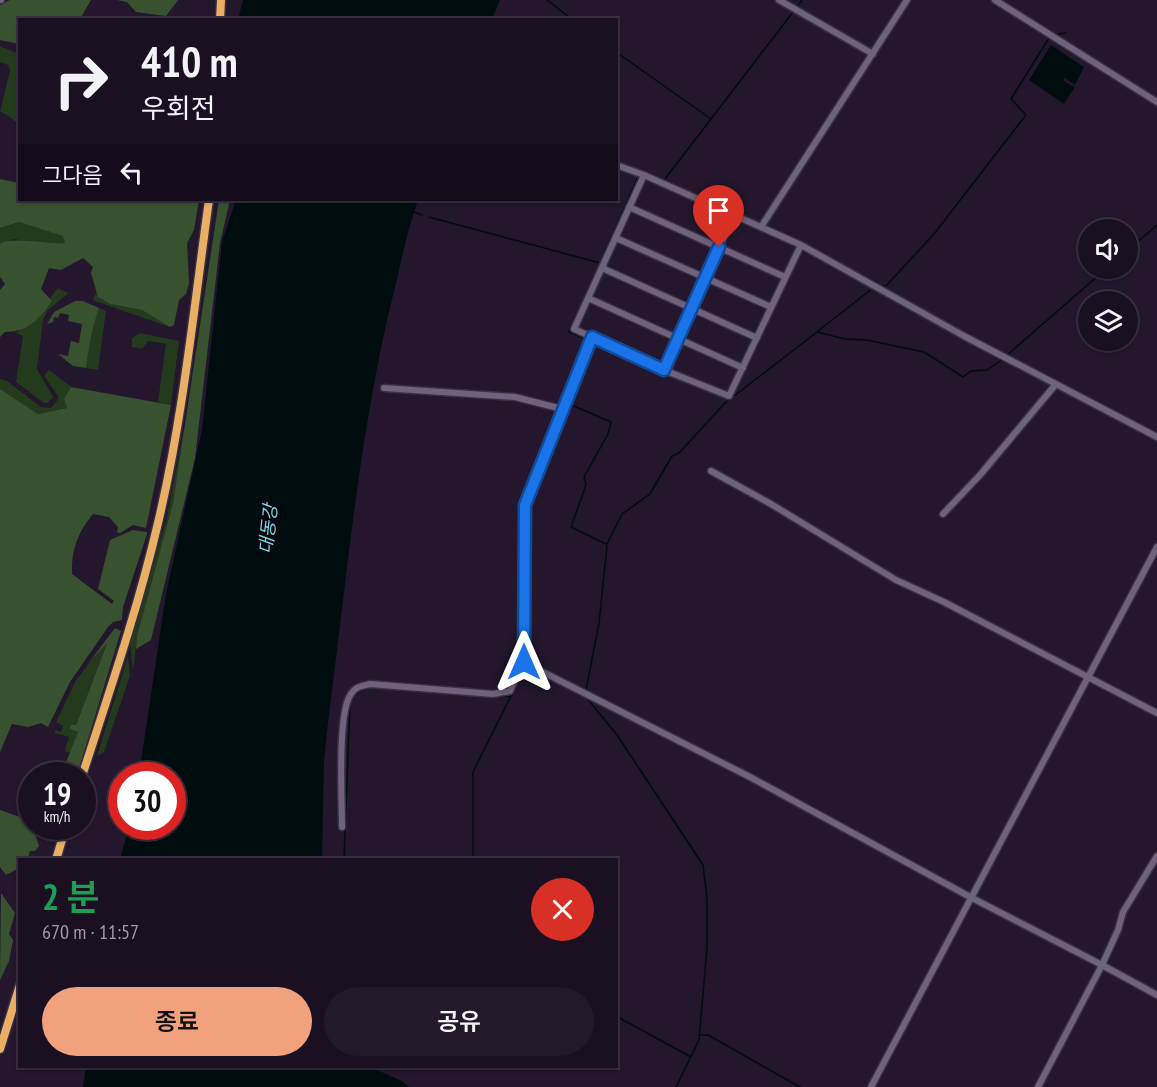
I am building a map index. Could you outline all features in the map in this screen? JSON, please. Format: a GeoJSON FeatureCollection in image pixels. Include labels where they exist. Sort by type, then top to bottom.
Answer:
{"type":"FeatureCollection","features":[{"type":"Feature","properties":{"kind":"highway"},"geometry":{"type":"LineString","coordinates":[[220,18],[221,0]]}},
{"type":"Feature","properties":{"kind":"highway"},"geometry":{"type":"LineString","coordinates":[[86,762],[156,533],[180,403],[208,201]]}},
{"type":"Feature","properties":{"kind":"highway"},"geometry":{"type":"LineString","coordinates":[[57,858],[62,840]]}},
{"type":"Feature","properties":{"kind":"highway"},"geometry":{"type":"LineString","coordinates":[[0,1049],[18,991]]}},
{"type":"Feature","properties":{"kind":"street"},"geometry":{"type":"LineString","coordinates":[[779,0],[873,54]]}},
{"type":"Feature","properties":{"kind":"street"},"geometry":{"type":"LineString","coordinates":[[761,227],[907,0]]}},
{"type":"Feature","properties":{"kind":"street"},"geometry":{"type":"LineString","coordinates":[[995,0],[1157,102]]}},
{"type":"Feature","properties":{"kind":"street"},"geometry":{"type":"LineString","coordinates":[[618,166],[644,175],[801,245],[1056,384],[1157,436]]}},
{"type":"Feature","properties":{"kind":"street"},"geometry":{"type":"LineString","coordinates":[[644,175],[574,329],[664,370],[726,397],[733,393],[801,245]]}},
{"type":"Feature","properties":{"kind":"street"},"geometry":{"type":"LineString","coordinates":[[629,207],[785,277]]}},
{"type":"Feature","properties":{"kind":"street"},"geometry":{"type":"LineString","coordinates":[[664,370],[734,215]]}},
{"type":"Feature","properties":{"kind":"street"},"geometry":{"type":"LineString","coordinates":[[616,238],[771,307]]}},
{"type":"Feature","properties":{"kind":"street"},"geometry":{"type":"LineString","coordinates":[[602,268],[757,338]]}},
{"type":"Feature","properties":{"kind":"street"},"geometry":{"type":"LineString","coordinates":[[588,298],[743,368]]}},
{"type":"Feature","properties":{"kind":"street"},"geometry":{"type":"LineString","coordinates":[[342,827],[344,714],[350,695],[357,687],[370,684],[493,694],[510,691],[524,662],[525,505],[592,337]]}},
{"type":"Feature","properties":{"kind":"street"},"geometry":{"type":"LineString","coordinates":[[943,514],[980,475],[1056,384]]}},
{"type":"Feature","properties":{"kind":"street"},"geometry":{"type":"LineString","coordinates":[[384,388],[515,397],[562,409]]}},
{"type":"Feature","properties":{"kind":"street"},"geometry":{"type":"LineString","coordinates":[[711,471],[771,504],[896,580],[944,602],[1157,713]]}},
{"type":"Feature","properties":{"kind":"street"},"geometry":{"type":"LineString","coordinates":[[871,1087],[1157,547]]}},
{"type":"Feature","properties":{"kind":"street"},"geometry":{"type":"LineString","coordinates":[[524,662],[750,777],[972,898],[1157,995]]}},
{"type":"Feature","properties":{"kind":"street"},"geometry":{"type":"LineString","coordinates":[[1038,1087],[1119,930],[1123,912],[1157,856]]}},
{"type":"Feature","properties":{"kind":"green space"},"geometry":{"type":"Polygon","coordinates":[[[10,0],[91,0],[81,18],[18,18],[18,44],[0,40],[0,5],[10,0]]]}},
{"type":"Feature","properties":{"kind":"green space"},"geometry":{"type":"Polygon","coordinates":[[[117,0],[178,0],[166,16],[136,12],[127,2],[117,0]]]}},
{"type":"Feature","properties":{"kind":"green space"},"geometry":{"type":"Polygon","coordinates":[[[0,46],[18,54],[18,123],[0,112],[10,70],[8,65],[0,62],[0,46]]]}},
{"type":"Feature","properties":{"kind":"green space"},"geometry":{"type":"Polygon","coordinates":[[[0,179],[18,183],[18,201],[199,201],[194,230],[187,243],[189,283],[186,294],[179,300],[174,325],[170,327],[142,310],[110,304],[98,297],[91,273],[93,267],[83,258],[61,270],[49,268],[41,289],[52,301],[38,319],[20,330],[5,332],[0,337],[0,290],[5,284],[0,277],[0,244],[12,241],[65,243],[63,236],[19,222],[0,228],[0,179]]]}},
{"type":"Feature","properties":{"kind":"green space"},"geometry":{"type":"Polygon","coordinates":[[[219,201],[230,201],[220,243],[195,458],[151,640],[136,649],[137,636],[173,503],[219,201]]]}},
{"type":"Feature","properties":{"kind":"green space"},"geometry":{"type":"Polygon","coordinates":[[[19,222],[64,236],[65,243],[31,243],[15,239],[0,244],[0,228],[19,222]]]}},
{"type":"Feature","properties":{"kind":"green space"},"geometry":{"type":"Polygon","coordinates":[[[76,287],[48,310],[43,320],[37,369],[53,397],[48,403],[44,403],[16,382],[23,336],[14,332],[17,332],[51,301],[50,298],[58,288],[68,293],[76,287]]]}},
{"type":"Feature","properties":{"kind":"green space"},"geometry":{"type":"Polygon","coordinates":[[[97,291],[98,297],[110,304],[142,310],[170,327],[95,301],[93,299],[97,291]]]}},
{"type":"Feature","properties":{"kind":"green space"},"geometry":{"type":"Polygon","coordinates":[[[75,301],[83,301],[99,308],[86,368],[73,366],[58,354],[68,356],[71,341],[79,343],[82,324],[68,321],[69,315],[60,313],[58,318],[54,317],[53,322],[47,324],[54,312],[75,301]]]}},
{"type":"Feature","properties":{"kind":"green space"},"geometry":{"type":"Polygon","coordinates":[[[99,308],[106,311],[98,370],[86,368],[91,325],[99,308]]]}},
{"type":"Feature","properties":{"kind":"green space"},"geometry":{"type":"Polygon","coordinates":[[[140,333],[179,341],[171,405],[158,402],[166,344],[148,341],[142,349],[132,347],[132,338],[140,333]]]}},
{"type":"Feature","properties":{"kind":"green space"},"geometry":{"type":"Polygon","coordinates":[[[49,370],[71,387],[64,399],[67,408],[38,414],[0,389],[0,379],[7,381],[41,407],[51,408],[58,396],[44,376],[49,370]]]}},
{"type":"Feature","properties":{"kind":"green space"},"geometry":{"type":"Polygon","coordinates":[[[71,387],[171,405],[146,528],[133,525],[120,533],[117,532],[118,527],[109,517],[93,514],[76,542],[72,574],[112,604],[114,601],[98,589],[110,540],[133,530],[147,532],[147,534],[123,607],[122,620],[113,622],[108,627],[70,682],[48,727],[41,723],[28,727],[12,724],[0,752],[0,389],[38,414],[67,408],[64,399],[71,387]]]}},
{"type":"Feature","properties":{"kind":"green space"},"geometry":{"type":"Polygon","coordinates":[[[185,425],[173,503],[137,636],[133,672],[130,644],[166,521],[185,425]]]}},
{"type":"Feature","properties":{"kind":"green space"},"geometry":{"type":"Polygon","coordinates":[[[115,628],[121,631],[81,762],[66,762],[78,732],[70,729],[71,725],[76,725],[107,643],[87,665],[115,628]]]}},
{"type":"Feature","properties":{"kind":"green space"},"geometry":{"type":"Polygon","coordinates":[[[107,642],[76,725],[71,729],[78,732],[71,751],[67,753],[65,750],[69,737],[55,733],[55,730],[61,732],[63,726],[56,722],[76,680],[107,642]]]}},
{"type":"Feature","properties":{"kind":"green space"},"geometry":{"type":"Polygon","coordinates":[[[128,656],[130,676],[104,752],[97,756],[128,656]]]}},
{"type":"Feature","properties":{"kind":"green space"},"geometry":{"type":"Polygon","coordinates":[[[0,810],[18,816],[18,840],[37,840],[39,846],[35,851],[30,851],[28,858],[18,858],[18,869],[6,875],[0,867],[0,810]]]}},
{"type":"Feature","properties":{"kind":"green space"},"geometry":{"type":"Polygon","coordinates":[[[1,893],[15,913],[9,934],[13,940],[9,961],[0,980],[1,893]]]}},
{"type":"Feature","properties":{"kind":"water"},"geometry":{"type":"Polygon","coordinates":[[[243,0],[500,0],[492,18],[238,18],[243,0]]]}},
{"type":"Feature","properties":{"kind":"water"},"geometry":{"type":"Polygon","coordinates":[[[1051,45],[1084,67],[1075,85],[1065,78],[1063,81],[1075,87],[1064,104],[1029,80],[1051,45]]]}},
{"type":"Feature","properties":{"kind":"water","name":"대동강"},"geometry":{"type":"Polygon","coordinates":[[[236,201],[418,201],[405,243],[383,341],[363,449],[328,722],[324,762],[322,858],[120,858],[125,840],[186,840],[186,762],[141,762],[166,594],[202,430],[222,242],[236,201]]]}},
{"type":"Feature","properties":{"kind":"water"},"geometry":{"type":"Polygon","coordinates":[[[86,1068],[372,1068],[402,1081],[409,1087],[83,1087],[86,1068]]]}},
{"type":"Feature","properties":{"kind":"waterway"},"geometry":{"type":"LineString","coordinates":[[547,0],[570,18]]}},
{"type":"Feature","properties":{"kind":"waterway"},"geometry":{"type":"LineString","coordinates":[[796,8],[802,0]]}},
{"type":"Feature","properties":{"kind":"waterway"},"geometry":{"type":"LineString","coordinates":[[665,179],[793,12]]}},
{"type":"Feature","properties":{"kind":"waterway"},"geometry":{"type":"LineString","coordinates":[[1052,35],[1066,33]]}},
{"type":"Feature","properties":{"kind":"waterway"},"geometry":{"type":"LineString","coordinates":[[852,270],[885,287],[934,234],[1026,115],[1011,99],[1049,38]]}},
{"type":"Feature","properties":{"kind":"waterway"},"geometry":{"type":"LineString","coordinates":[[618,53],[711,119]]}},
{"type":"Feature","properties":{"kind":"waterway"},"geometry":{"type":"LineString","coordinates":[[640,173],[641,170],[760,223]]}},
{"type":"Feature","properties":{"kind":"waterway"},"geometry":{"type":"LineString","coordinates":[[429,217],[600,263],[638,177]]}},
{"type":"Feature","properties":{"kind":"waterway"},"geometry":{"type":"LineString","coordinates":[[414,212],[422,215]]}},
{"type":"Feature","properties":{"kind":"waterway"},"geometry":{"type":"LineString","coordinates":[[764,225],[804,243]]}},
{"type":"Feature","properties":{"kind":"waterway"},"geometry":{"type":"LineString","coordinates":[[1138,241],[1157,225]]}},
{"type":"Feature","properties":{"kind":"waterway"},"geometry":{"type":"LineString","coordinates":[[588,340],[569,332],[600,264]]}},
{"type":"Feature","properties":{"kind":"waterway"},"geometry":{"type":"LineString","coordinates":[[1006,356],[1094,279]]}},
{"type":"Feature","properties":{"kind":"waterway"},"geometry":{"type":"LineString","coordinates":[[818,331],[873,288]]}},
{"type":"Feature","properties":{"kind":"waterway"},"geometry":{"type":"LineString","coordinates":[[607,544],[622,514],[650,494],[672,456],[679,453],[725,403],[817,332],[924,352],[963,377],[971,371],[987,370],[1003,359]]}},
{"type":"Feature","properties":{"kind":"waterway"},"geometry":{"type":"LineString","coordinates":[[584,366],[592,343]]}},
{"type":"Feature","properties":{"kind":"waterway"},"geometry":{"type":"LineString","coordinates":[[569,404],[611,422],[608,434],[584,477],[586,485],[571,527],[606,544]]}},
{"type":"Feature","properties":{"kind":"waterway"},"geometry":{"type":"LineString","coordinates":[[527,565],[531,498]]}},
{"type":"Feature","properties":{"kind":"waterway"},"geometry":{"type":"LineString","coordinates":[[586,690],[599,623],[607,546]]}},
{"type":"Feature","properties":{"kind":"waterway"},"geometry":{"type":"LineString","coordinates":[[526,648],[526,661]]}},
{"type":"Feature","properties":{"kind":"waterway"},"geometry":{"type":"LineString","coordinates":[[473,858],[473,772],[526,666]]}},
{"type":"Feature","properties":{"kind":"waterway"},"geometry":{"type":"LineString","coordinates":[[352,698],[367,689],[397,689]]}},
{"type":"Feature","properties":{"kind":"waterway"},"geometry":{"type":"LineString","coordinates":[[495,696],[511,696]]}},
{"type":"Feature","properties":{"kind":"waterway"},"geometry":{"type":"LineString","coordinates":[[586,697],[617,735],[703,865],[707,899],[707,948],[699,1040],[676,1087]]}},
{"type":"Feature","properties":{"kind":"waterway"},"geometry":{"type":"LineString","coordinates":[[344,858],[350,703]]}},
{"type":"Feature","properties":{"kind":"waterway"},"geometry":{"type":"LineString","coordinates":[[618,1017],[691,1057]]}},
{"type":"Feature","properties":{"kind":"waterway"},"geometry":{"type":"LineString","coordinates":[[701,1035],[708,1035],[800,1087]]}},
{"type":"Feature","properties":{"kind":"route"},"geometry":{"type":"LineString","coordinates":[[524,662],[525,505],[592,337],[664,370],[719,247]]}}]}
